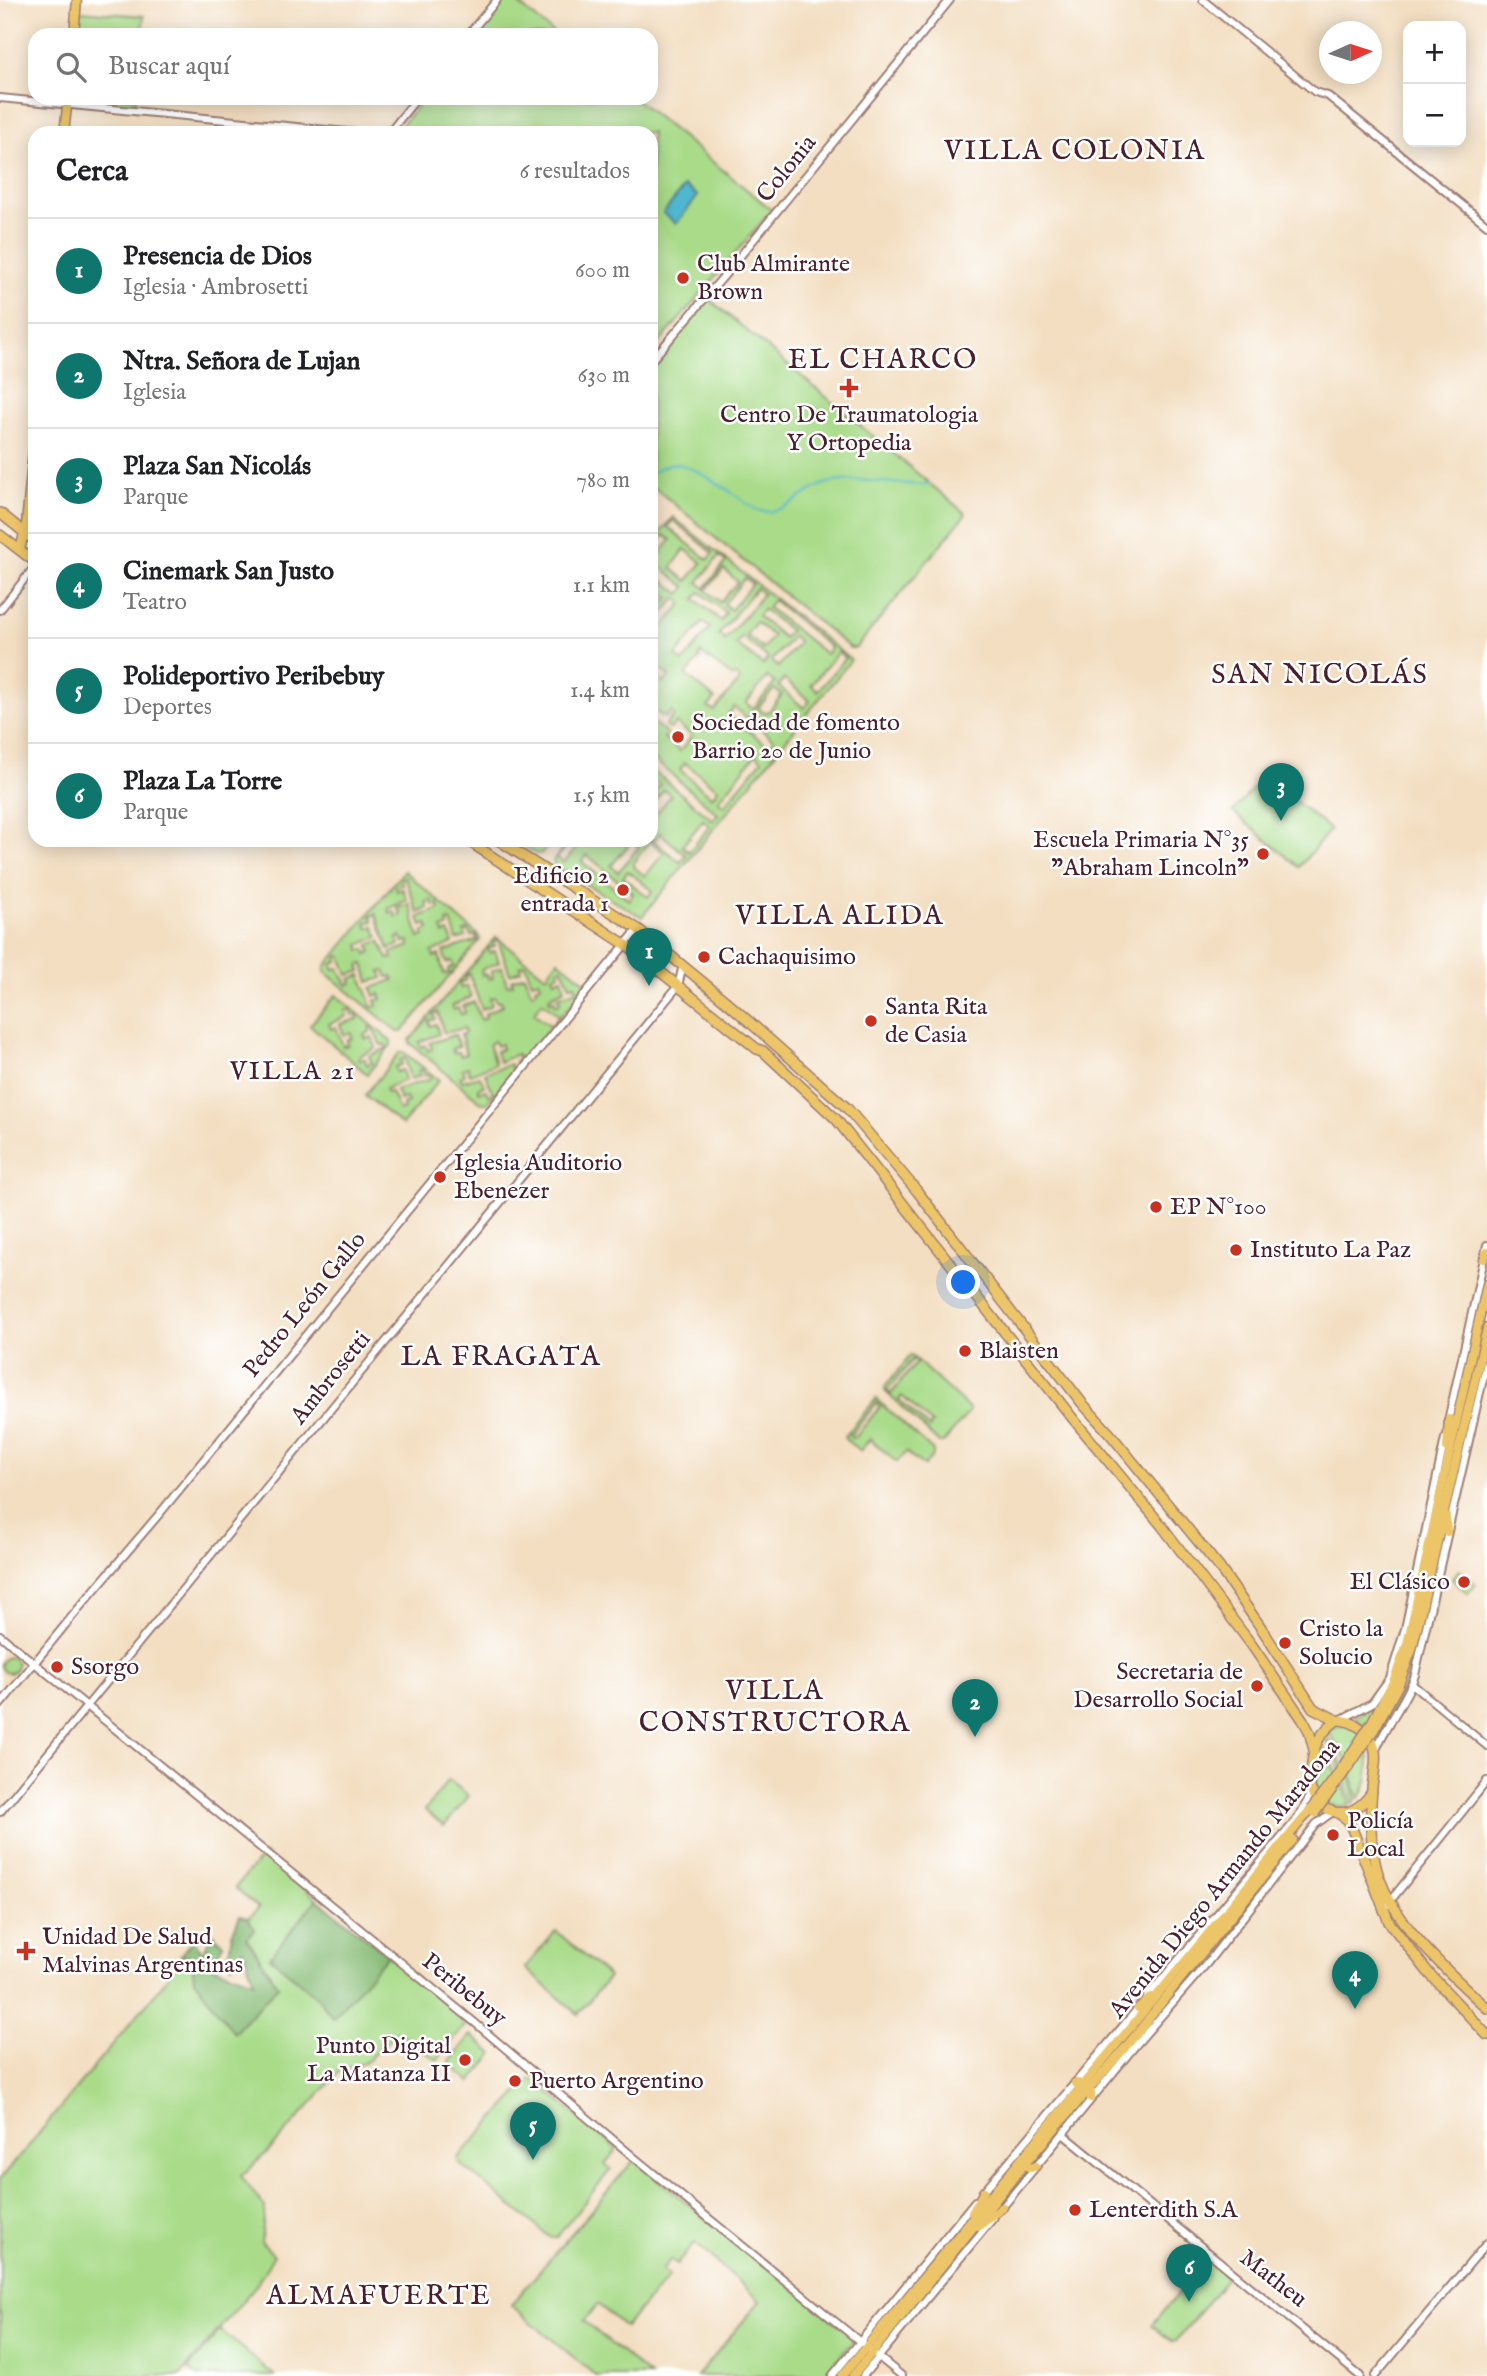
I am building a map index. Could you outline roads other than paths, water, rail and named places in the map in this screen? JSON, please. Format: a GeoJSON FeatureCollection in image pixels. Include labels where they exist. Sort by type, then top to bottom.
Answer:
{"type":"FeatureCollection","features":[{"type":"Feature","properties":{"kind":"highway"},"geometry":{"type":"LineString","coordinates":[[0,513],[28,534]]}},
{"type":"Feature","properties":{"kind":"highway"},"geometry":{"type":"LineString","coordinates":[[0,536],[28,557]]}},
{"type":"Feature","properties":{"kind":"highway"},"geometry":{"type":"LineString","coordinates":[[478,847],[625,944],[763,1051],[836,1119],[1206,1584],[1303,1720],[1314,1750]]}},
{"type":"Feature","properties":{"kind":"highway"},"geometry":{"type":"LineString","coordinates":[[509,847],[638,929],[815,1078],[857,1118],[1082,1403],[1219,1567],[1313,1708],[1351,1723],[1370,1737],[1375,1752],[1372,1792],[1374,1861],[1384,1889],[1402,1917],[1439,1963],[1487,2008]]}},
{"type":"Feature","properties":{"kind":"highway"},"geometry":{"type":"LineString","coordinates":[[1339,1720],[1320,1735],[1314,1750],[1310,1788],[1319,1804],[1348,1820],[1383,1910],[1397,1934],[1428,1972],[1487,2035]]}},
{"type":"Feature","properties":{"kind":"highway"},"geometry":{"type":"LineString","coordinates":[[1336,1812],[1353,1811],[1372,1792]]}},
{"type":"Feature","properties":{"kind":"main road"},"geometry":{"type":"LineString","coordinates":[[75,28],[77,0]]}},
{"type":"Feature","properties":{"kind":"main road"},"geometry":{"type":"LineString","coordinates":[[65,126],[67,105]]}},
{"type":"Feature","properties":{"kind":"main road"},"geometry":{"type":"LineString","coordinates":[[20,550],[28,500]]}},
{"type":"Feature","properties":{"kind":"main road","name":"Avenida Diego Armando Maradona"},"geometry":{"type":"LineString","coordinates":[[1372,1727],[1407,1644],[1470,1347],[1487,1284]]}},
{"type":"Feature","properties":{"kind":"main road","name":"Avenida Diego Armando Maradona"},"geometry":{"type":"LineString","coordinates":[[1085,2089],[1129,2043],[1313,1811],[1399,1684],[1412,1650],[1485,1360],[1487,1328]]}},
{"type":"Feature","properties":{"kind":"main road"},"geometry":{"type":"LineString","coordinates":[[1446,1468],[1449,1419]]}},
{"type":"Feature","properties":{"kind":"main road"},"geometry":{"type":"LineString","coordinates":[[1447,1532],[1446,1508],[1458,1485]]}},
{"type":"Feature","properties":{"kind":"main road","name":"Avenida Diego Armando Maradona"},"geometry":{"type":"LineString","coordinates":[[853,2376],[870,2349],[962,2235],[1313,1811]]}},
{"type":"Feature","properties":{"kind":"main road"},"geometry":{"type":"LineString","coordinates":[[1138,2008],[1170,1981]]}},
{"type":"Feature","properties":{"kind":"main road"},"geometry":{"type":"LineString","coordinates":[[1107,2079],[1129,2043]]}},
{"type":"Feature","properties":{"kind":"main road"},"geometry":{"type":"LineString","coordinates":[[1019,2149],[1017,2158],[1021,2164],[1036,2166]]}},
{"type":"Feature","properties":{"kind":"main road"},"geometry":{"type":"LineString","coordinates":[[962,2235],[984,2191]]}},
{"type":"Feature","properties":{"kind":"main road"},"geometry":{"type":"LineString","coordinates":[[962,2235],[1003,2207]]}},
{"type":"Feature","properties":{"kind":"main road","name":"Avenida Diego Armando Maradona"},"geometry":{"type":"LineString","coordinates":[[842,2376],[870,2349]]}},
{"type":"Feature","properties":{"kind":"street"},"geometry":{"type":"LineString","coordinates":[[474,28],[497,0]]}},
{"type":"Feature","properties":{"kind":"street","name":"Colonia"},"geometry":{"type":"LineString","coordinates":[[658,353],[950,0]]}},
{"type":"Feature","properties":{"kind":"street"},"geometry":{"type":"LineString","coordinates":[[1203,0],[1315,92],[1328,96],[1487,225]]}},
{"type":"Feature","properties":{"kind":"street"},"geometry":{"type":"LineString","coordinates":[[0,98],[28,100]]}},
{"type":"Feature","properties":{"kind":"street"},"geometry":{"type":"LineString","coordinates":[[95,105],[292,126]]}},
{"type":"Feature","properties":{"kind":"street"},"geometry":{"type":"LineString","coordinates":[[395,126],[411,105]]}},
{"type":"Feature","properties":{"kind":"street"},"geometry":{"type":"LineString","coordinates":[[0,610],[28,573]]}},
{"type":"Feature","properties":{"kind":"street","name":"Pedro León Gallo"},"geometry":{"type":"LineString","coordinates":[[0,1705],[638,929]]}},
{"type":"Feature","properties":{"kind":"street","name":"Ambrosetti"},"geometry":{"type":"LineString","coordinates":[[0,1812],[678,986],[683,965]]}},
{"type":"Feature","properties":{"kind":"street","name":"Avenida Diego Armando Maradona"},"geometry":{"type":"LineString","coordinates":[[1339,1720],[1372,1703],[1390,1678],[1405,1629],[1449,1419],[1470,1347],[1487,1245]]}},
{"type":"Feature","properties":{"kind":"street"},"geometry":{"type":"LineString","coordinates":[[1470,1347],[1485,1360]]}},
{"type":"Feature","properties":{"kind":"street","name":"Avenida Diego Armando Maradona"},"geometry":{"type":"LineString","coordinates":[[1375,1752],[1385,1729],[1412,1684],[1485,1360]]}},
{"type":"Feature","properties":{"kind":"street","name":"Peribebuy"},"geometry":{"type":"LineString","coordinates":[[0,1635],[902,2376]]}},
{"type":"Feature","properties":{"kind":"street"},"geometry":{"type":"LineString","coordinates":[[1412,1684],[1487,1746]]}},
{"type":"Feature","properties":{"kind":"street"},"geometry":{"type":"LineString","coordinates":[[1383,1910],[1487,1781]]}},
{"type":"Feature","properties":{"kind":"street","name":"Avenida Diego Armando Maradona"},"geometry":{"type":"LineString","coordinates":[[832,2376],[870,2349],[1003,2207],[1063,2134],[1085,2089],[1138,2008],[1298,1818],[1308,1800],[1310,1788]]}},
{"type":"Feature","properties":{"kind":"street","name":"Avenida Diego Armando Maradona"},"geometry":{"type":"LineString","coordinates":[[863,2376],[870,2349],[984,2191],[1019,2149],[1085,2089],[1107,2079],[1208,1962],[1316,1824],[1336,1812]]}},
{"type":"Feature","properties":{"kind":"street","name":"Matheu"},"geometry":{"type":"LineString","coordinates":[[1063,2134],[1360,2376]]}},
{"type":"Feature","properties":{"kind":"street"},"geometry":{"type":"LineString","coordinates":[[1375,2376],[1487,2244]]}},
{"type":"Feature","properties":{"kind":"water"},"geometry":{"type":"Polygon","coordinates":[[[685,186],[698,196],[676,224],[663,213],[685,186]]]}},
{"type":"Feature","properties":{"kind":"waterway"},"geometry":{"type":"LineString","coordinates":[[658,470],[671,464],[684,466],[761,511],[787,506],[820,486],[840,481],[930,484]]}},
{"type":"Feature","properties":{"kind":"place","name":"Club Almirante Brown"},"geometry":{"type":"Point","coordinates":[683,278]}},
{"type":"Feature","properties":{"kind":"place","name":"Centro De Traumatologia Y Ortopedia"},"geometry":{"type":"Point","coordinates":[849,388]}},
{"type":"Feature","properties":{"kind":"place","name":"Sociedad de fomento Barrio 20 de Junio"},"geometry":{"type":"Point","coordinates":[678,737]}},
{"type":"Feature","properties":{"kind":"place","name":"Plaza San Nicolás"},"geometry":{"type":"Point","coordinates":[1281,821]}},
{"type":"Feature","properties":{"kind":"place","name":"Escuela Primaria N°35 \"Abraham Lincoln\""},"geometry":{"type":"Point","coordinates":[1263,854]}},
{"type":"Feature","properties":{"kind":"place","name":"Edificio 2 entrada 1"},"geometry":{"type":"Point","coordinates":[623,890]}},
{"type":"Feature","properties":{"kind":"place","name":"Cachaquisimo"},"geometry":{"type":"Point","coordinates":[704,957]}},
{"type":"Feature","properties":{"kind":"place","name":"Presencia de Dios"},"geometry":{"type":"Point","coordinates":[649,986]}},
{"type":"Feature","properties":{"kind":"place","name":"Santa Rita de Casia"},"geometry":{"type":"Point","coordinates":[871,1021]}},
{"type":"Feature","properties":{"kind":"place","name":"Iglesia Auditorio Ebenezer"},"geometry":{"type":"Point","coordinates":[440,1177]}},
{"type":"Feature","properties":{"kind":"place","name":"EP N°100"},"geometry":{"type":"Point","coordinates":[1156,1207]}},
{"type":"Feature","properties":{"kind":"place","name":"Instituto La Paz"},"geometry":{"type":"Point","coordinates":[1236,1250]}},
{"type":"Feature","properties":{"kind":"place","name":"Blaisten"},"geometry":{"type":"Point","coordinates":[965,1351]}},
{"type":"Feature","properties":{"kind":"place","name":"El Clásico"},"geometry":{"type":"Point","coordinates":[1464,1582]}},
{"type":"Feature","properties":{"kind":"place","name":"Cristo la Solucio"},"geometry":{"type":"Point","coordinates":[1285,1643]}},
{"type":"Feature","properties":{"kind":"place","name":"Ssorgo"},"geometry":{"type":"Point","coordinates":[57,1667]}},
{"type":"Feature","properties":{"kind":"place","name":"Secretaria de Desarrollo Social"},"geometry":{"type":"Point","coordinates":[1257,1686]}},
{"type":"Feature","properties":{"kind":"place","name":"Ntra. Señora de Lujan"},"geometry":{"type":"Point","coordinates":[975,1737]}},
{"type":"Feature","properties":{"kind":"place","name":"Policía Local"},"geometry":{"type":"Point","coordinates":[1333,1835]}},
{"type":"Feature","properties":{"kind":"place","name":"Unidad De Salud Malvinas Argentinas"},"geometry":{"type":"Point","coordinates":[26,1951]}},
{"type":"Feature","properties":{"kind":"place","name":"Cinemark San Justo"},"geometry":{"type":"Point","coordinates":[1355,2009]}},
{"type":"Feature","properties":{"kind":"place","name":"Punto Digital La Matanza II"},"geometry":{"type":"Point","coordinates":[465,2060]}},
{"type":"Feature","properties":{"kind":"place","name":"Puerto Argentino"},"geometry":{"type":"Point","coordinates":[515,2081]}},
{"type":"Feature","properties":{"kind":"place","name":"Polideportivo Peribebuy"},"geometry":{"type":"Point","coordinates":[533,2160]}},
{"type":"Feature","properties":{"kind":"place","name":"Lenterdith S.A"},"geometry":{"type":"Point","coordinates":[1075,2210]}},
{"type":"Feature","properties":{"kind":"place","name":"Plaza La Torre"},"geometry":{"type":"Point","coordinates":[1189,2302]}},
{"type":"Feature","properties":{"kind":"district","name":"VILLA COLONIA"},"geometry":{"type":"Point","coordinates":[1075,151]}},
{"type":"Feature","properties":{"kind":"district","name":"EL CHARCO"},"geometry":{"type":"Point","coordinates":[883,360]}},
{"type":"Feature","properties":{"kind":"district","name":"SAN NICOLÁS"},"geometry":{"type":"Point","coordinates":[1320,675]}},
{"type":"Feature","properties":{"kind":"district","name":"VILLA ALIDA"},"geometry":{"type":"Point","coordinates":[840,916]}},
{"type":"Feature","properties":{"kind":"district","name":"VILLA 21"},"geometry":{"type":"Point","coordinates":[293,1071]}},
{"type":"Feature","properties":{"kind":"district","name":"LA FRAGATA"},"geometry":{"type":"Point","coordinates":[501,1357]}},
{"type":"Feature","properties":{"kind":"district","name":"VILLA CONSTRUCTORA"},"geometry":{"type":"Point","coordinates":[775,1707]}},
{"type":"Feature","properties":{"kind":"district","name":"ALMAFUERTE"},"geometry":{"type":"Point","coordinates":[379,2296]}}]}
